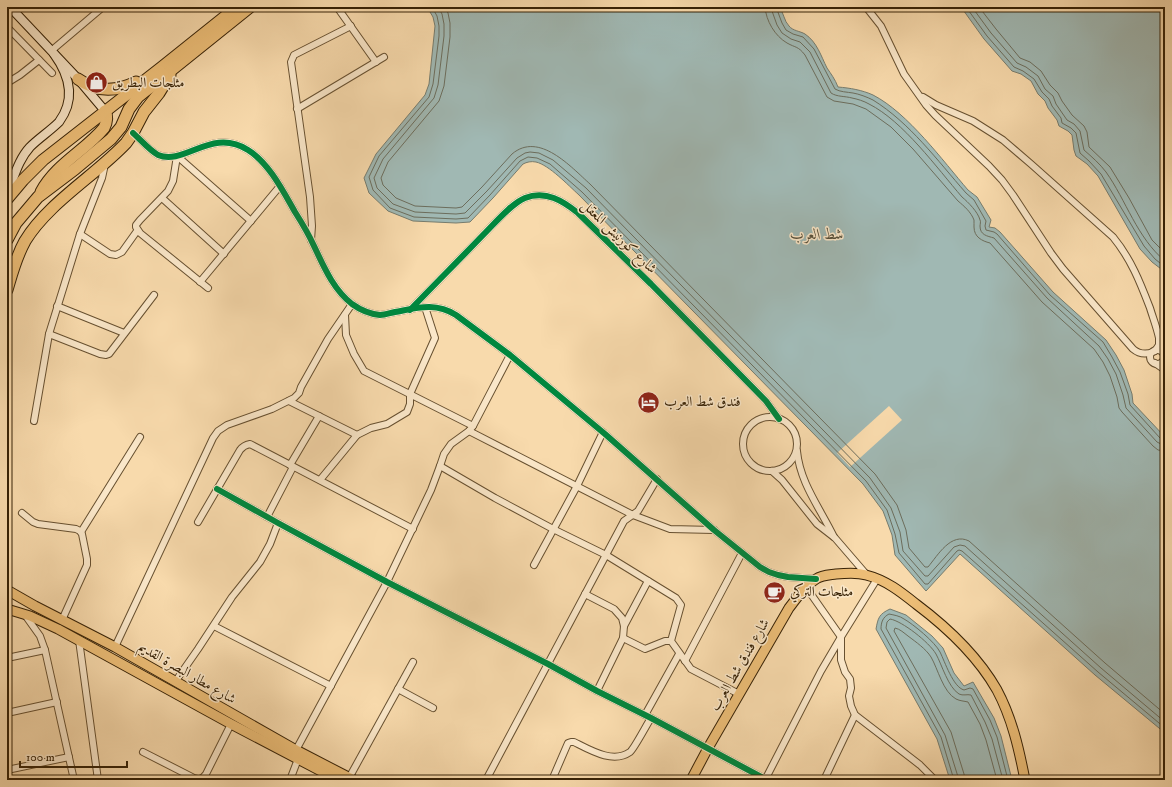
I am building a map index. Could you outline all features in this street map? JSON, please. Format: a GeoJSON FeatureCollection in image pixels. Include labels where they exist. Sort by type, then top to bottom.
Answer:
{"type":"FeatureCollection","features":[{"type":"Feature","properties":{"kind":"highway"},"geometry":{"type":"LineString","coordinates":[[7,240],[16,223],[38,198],[111,139],[121,127],[130,109],[138,98],[173,69],[237,7]]}},
{"type":"Feature","properties":{"kind":"highway"},"geometry":{"type":"LineString","coordinates":[[7,199],[43,160],[105,111],[154,73],[250,7]]}},
{"type":"Feature","properties":{"kind":"highway"},"geometry":{"type":"LineString","coordinates":[[7,290],[15,262],[33,230],[56,205],[121,148],[133,133],[144,112],[159,93],[173,69]]}},
{"type":"Feature","properties":{"kind":"highway"},"geometry":{"type":"LineString","coordinates":[[78,79],[94,88],[113,90],[125,87],[154,73]]}},
{"type":"Feature","properties":{"kind":"highway"},"geometry":{"type":"LineString","coordinates":[[38,198],[46,183],[55,172],[104,128],[107,121],[105,111]]}},
{"type":"Feature","properties":{"kind":"main road"},"geometry":{"type":"LineString","coordinates":[[10,7],[78,79],[105,111]]}},
{"type":"Feature","properties":{"kind":"main road"},"geometry":{"type":"LineString","coordinates":[[7,194],[14,173],[23,155],[58,122],[67,107],[69,95],[68,83],[63,68],[52,52]]}},
{"type":"Feature","properties":{"kind":"main road","name":"شارع فندق شط العرب"},"geometry":{"type":"LineString","coordinates":[[692,780],[708,748],[739,694],[789,608],[799,594],[806,586],[816,579],[841,573],[867,575],[894,587],[939,622],[962,643],[978,662],[997,691],[1017,745],[1025,780]]}},
{"type":"Feature","properties":{"kind":"main road","name":"شارع مطار البصرة القديم"},"geometry":{"type":"LineString","coordinates":[[7,590],[351,779]]}},
{"type":"Feature","properties":{"kind":"main road","name":"شارع مطار البصرة القديم"},"geometry":{"type":"LineString","coordinates":[[7,609],[24,614],[58,629],[231,724],[338,780]]}},
{"type":"Feature","properties":{"kind":"street"},"geometry":{"type":"LineString","coordinates":[[337,7],[376,62]]}},
{"type":"Feature","properties":{"kind":"street"},"geometry":{"type":"LineString","coordinates":[[866,7],[881,26],[904,74],[935,115],[1002,180],[1063,269],[1124,339],[1134,350],[1165,370]]}},
{"type":"Feature","properties":{"kind":"street"},"geometry":{"type":"LineString","coordinates":[[52,52],[100,8]]}},
{"type":"Feature","properties":{"kind":"street"},"geometry":{"type":"LineString","coordinates":[[311,240],[312,226],[310,197],[291,65],[292,58],[297,53],[351,26]]}},
{"type":"Feature","properties":{"kind":"street"},"geometry":{"type":"LineString","coordinates":[[7,27],[52,74]]}},
{"type":"Feature","properties":{"kind":"street"},"geometry":{"type":"LineString","coordinates":[[297,109],[384,57]]}},
{"type":"Feature","properties":{"kind":"street"},"geometry":{"type":"LineString","coordinates":[[7,83],[39,60]]}},
{"type":"Feature","properties":{"kind":"street"},"geometry":{"type":"LineString","coordinates":[[919,94],[936,105],[973,121],[1003,140],[1113,237],[1133,265],[1158,330],[1165,365]]}},
{"type":"Feature","properties":{"kind":"street"},"geometry":{"type":"LineString","coordinates":[[133,133],[158,155],[170,157],[216,143],[226,142],[248,149],[264,164],[280,186],[311,240],[331,281],[343,296],[352,304],[372,314],[381,315],[425,307],[437,307],[450,311],[510,355],[603,432],[714,530],[760,567],[769,572],[788,577],[816,579]]}},
{"type":"Feature","properties":{"kind":"street"},"geometry":{"type":"LineString","coordinates":[[177,156],[173,181],[168,191],[137,223],[136,227],[138,231],[208,288]]}},
{"type":"Feature","properties":{"kind":"street"},"geometry":{"type":"LineString","coordinates":[[177,156],[251,221]]}},
{"type":"Feature","properties":{"kind":"street"},"geometry":{"type":"LineString","coordinates":[[34,421],[49,334],[80,234],[102,178],[106,161]]}},
{"type":"Feature","properties":{"kind":"street"},"geometry":{"type":"LineString","coordinates":[[200,282],[280,186]]}},
{"type":"Feature","properties":{"kind":"street","name":"شارع كورنيش المعقل"},"geometry":{"type":"LineString","coordinates":[[410,310],[518,201],[534,196],[550,196],[565,203],[578,213],[651,284],[766,401],[779,419]]}},
{"type":"Feature","properties":{"kind":"street"},"geometry":{"type":"LineString","coordinates":[[162,198],[224,254]]}},
{"type":"Feature","properties":{"kind":"street"},"geometry":{"type":"LineString","coordinates":[[80,234],[110,254],[116,255],[122,252],[138,231]]}},
{"type":"Feature","properties":{"kind":"street"},"geometry":{"type":"LineString","coordinates":[[49,334],[103,355],[109,354],[154,295]]}},
{"type":"Feature","properties":{"kind":"street"},"geometry":{"type":"LineString","coordinates":[[115,648],[212,438],[218,431],[227,425],[272,409],[288,401],[299,393],[328,339],[352,304]]}},
{"type":"Feature","properties":{"kind":"street"},"geometry":{"type":"LineString","coordinates":[[57,306],[124,333]]}},
{"type":"Feature","properties":{"kind":"street"},"geometry":{"type":"LineString","coordinates":[[320,480],[357,435],[371,428],[387,424],[407,412],[410,404],[410,394],[435,338],[425,307]]}},
{"type":"Feature","properties":{"kind":"street"},"geometry":{"type":"LineString","coordinates":[[345,315],[346,335],[354,354],[364,371],[473,426]]}},
{"type":"Feature","properties":{"kind":"street"},"geometry":{"type":"LineString","coordinates":[[1153,362],[1150,357],[1159,345],[1159,338]]}},
{"type":"Feature","properties":{"kind":"street"},"geometry":{"type":"LineString","coordinates":[[1139,353],[1146,354],[1159,351],[1163,355]]}},
{"type":"Feature","properties":{"kind":"street"},"geometry":{"type":"LineString","coordinates":[[296,750],[387,582],[431,490],[444,454],[447,449],[473,426],[510,355]]}},
{"type":"Feature","properties":{"kind":"street"},"geometry":{"type":"LineString","coordinates":[[1153,362],[1161,362],[1163,355]]}},
{"type":"Feature","properties":{"kind":"street"},"geometry":{"type":"LineString","coordinates":[[288,401],[357,435]]}},
{"type":"Feature","properties":{"kind":"street"},"geometry":{"type":"LineString","coordinates":[[267,517],[291,466],[319,416]]}},
{"type":"Feature","properties":{"kind":"street"},"geometry":{"type":"LineString","coordinates":[[797,448],[791,462],[785,467],[779,470],[764,471],[751,464],[744,451],[743,444],[747,430],[758,420],[765,418],[779,419],[791,428],[797,441],[798,463],[803,478],[835,538]]}},
{"type":"Feature","properties":{"kind":"street"},"geometry":{"type":"LineString","coordinates":[[469,431],[633,515],[670,529],[714,530]]}},
{"type":"Feature","properties":{"kind":"street"},"geometry":{"type":"LineString","coordinates":[[534,565],[577,486],[603,432]]}},
{"type":"Feature","properties":{"kind":"street"},"geometry":{"type":"LineString","coordinates":[[62,620],[87,564],[81,532],[140,437]]}},
{"type":"Feature","properties":{"kind":"street"},"geometry":{"type":"LineString","coordinates":[[198,522],[242,447],[250,444],[413,529]]}},
{"type":"Feature","properties":{"kind":"street"},"geometry":{"type":"LineString","coordinates":[[440,466],[495,498],[606,555],[676,598],[682,606],[671,641],[679,654],[691,669],[739,694]]}},
{"type":"Feature","properties":{"kind":"street"},"geometry":{"type":"LineString","coordinates":[[772,471],[782,480],[817,524],[835,538],[867,575]]}},
{"type":"Feature","properties":{"kind":"street"},"geometry":{"type":"LineString","coordinates":[[486,780],[624,521],[638,511],[657,479]]}},
{"type":"Feature","properties":{"kind":"street"},"geometry":{"type":"LineString","coordinates":[[217,489],[387,582],[548,664],[766,780],[821,671],[877,579]]}},
{"type":"Feature","properties":{"kind":"street"},"geometry":{"type":"LineString","coordinates":[[22,513],[38,524],[76,529],[81,532]]}},
{"type":"Feature","properties":{"kind":"street"},"geometry":{"type":"LineString","coordinates":[[176,682],[238,589],[260,562],[270,544],[278,523]]}},
{"type":"Feature","properties":{"kind":"street"},"geometry":{"type":"LineString","coordinates":[[684,661],[742,553]]}},
{"type":"Feature","properties":{"kind":"street"},"geometry":{"type":"LineString","coordinates":[[624,626],[648,581]]}},
{"type":"Feature","properties":{"kind":"street"},"geometry":{"type":"LineString","coordinates":[[806,586],[841,637],[841,660],[845,672],[850,679],[850,706],[855,715],[920,765],[935,780]]}},
{"type":"Feature","properties":{"kind":"street"},"geometry":{"type":"LineString","coordinates":[[585,594],[614,609],[622,618],[624,626],[623,638],[597,691]]}},
{"type":"Feature","properties":{"kind":"street"},"geometry":{"type":"LineString","coordinates":[[24,614],[40,636],[45,650],[74,780]]}},
{"type":"Feature","properties":{"kind":"street"},"geometry":{"type":"LineString","coordinates":[[214,626],[331,686]]}},
{"type":"Feature","properties":{"kind":"street"},"geometry":{"type":"LineString","coordinates":[[623,638],[645,649],[665,641],[671,641]]}},
{"type":"Feature","properties":{"kind":"street"},"geometry":{"type":"LineString","coordinates":[[79,640],[98,780]]}},
{"type":"Feature","properties":{"kind":"street"},"geometry":{"type":"LineString","coordinates":[[7,658],[45,650]]}},
{"type":"Feature","properties":{"kind":"street"},"geometry":{"type":"LineString","coordinates":[[645,715],[679,654]]}},
{"type":"Feature","properties":{"kind":"street"},"geometry":{"type":"LineString","coordinates":[[351,779],[413,662]]}},
{"type":"Feature","properties":{"kind":"street"},"geometry":{"type":"LineString","coordinates":[[398,690],[433,708]]}},
{"type":"Feature","properties":{"kind":"street"},"geometry":{"type":"LineString","coordinates":[[7,713],[57,702]]}},
{"type":"Feature","properties":{"kind":"street"},"geometry":{"type":"LineString","coordinates":[[824,780],[855,715]]}},
{"type":"Feature","properties":{"kind":"street"},"geometry":{"type":"LineString","coordinates":[[552,780],[568,743],[574,742],[606,756],[618,757],[630,752],[651,718]]}},
{"type":"Feature","properties":{"kind":"street"},"geometry":{"type":"LineString","coordinates":[[142,752],[198,780],[206,774],[231,724]]}},
{"type":"Feature","properties":{"kind":"street"},"geometry":{"type":"LineString","coordinates":[[7,770],[69,757]]}},
{"type":"Feature","properties":{"kind":"street"},"geometry":{"type":"LineString","coordinates":[[290,780],[298,759]]}},
{"type":"Feature","properties":{"kind":"water","name":"شط العرب"},"geometry":{"type":"Polygon","coordinates":[[[427,7],[779,7],[787,24],[791,28],[805,34],[813,41],[838,87],[873,95],[899,113],[912,125],[968,190],[977,197],[991,220],[989,227],[995,228],[1000,232],[1053,292],[1106,340],[1124,370],[1132,394],[1133,403],[1165,437],[1165,733],[1095,675],[960,554],[926,591],[895,555],[892,535],[883,511],[863,484],[579,195],[547,167],[534,162],[523,164],[470,222],[456,223],[413,221],[388,211],[369,193],[364,178],[376,154],[425,95],[429,84],[435,26],[433,17],[427,7]]]}},
{"type":"Feature","properties":{"kind":"water"},"geometry":{"type":"Polygon","coordinates":[[[961,7],[1165,7],[1165,272],[1152,262],[1140,249],[1098,176],[1087,164],[1076,156],[1072,135],[1059,126],[1057,120],[1048,108],[1045,101],[1038,94],[1031,81],[1021,74],[1012,71],[984,39],[961,7]]]}},
{"type":"Feature","properties":{"kind":"water"},"geometry":{"type":"Polygon","coordinates":[[[890,609],[906,615],[932,636],[943,648],[954,673],[964,686],[973,682],[994,718],[1001,736],[1012,780],[950,780],[937,739],[876,629],[877,622],[880,617],[883,613],[890,609]]]}},
{"type":"Feature","properties":{"kind":"pier"},"geometry":{"type":"Polygon","coordinates":[[[889,406],[902,420],[850,467],[837,453],[889,406]]]}},
{"type":"Feature","properties":{"kind":"cycle path"},"geometry":{"type":"LineString","coordinates":[[133,133],[155,153],[168,157],[178,156],[210,144],[235,144],[248,150],[263,162],[275,178],[308,233],[321,262],[334,285],[352,304],[372,314],[380,315],[426,307],[441,308],[456,315],[510,355],[605,434],[714,530],[760,567],[778,575],[816,579]]}},
{"type":"Feature","properties":{"kind":"cycle path"},"geometry":{"type":"LineString","coordinates":[[410,310],[498,219],[515,204],[525,198],[533,196],[540,195],[554,198],[566,204],[578,213],[651,284],[766,401],[779,419]]}},
{"type":"Feature","properties":{"kind":"cycle path"},"geometry":{"type":"LineString","coordinates":[[217,489],[387,582],[548,664],[767,780]]}},
{"type":"Feature","properties":{"kind":"place","name":"مثلجات البطريق"},"geometry":{"type":"Point","coordinates":[96,83]}},
{"type":"Feature","properties":{"kind":"place","name":"فندق شط العرب"},"geometry":{"type":"Point","coordinates":[649,402]}},
{"type":"Feature","properties":{"kind":"place","name":"مثلجات التركي"},"geometry":{"type":"Point","coordinates":[774,592]}}]}
